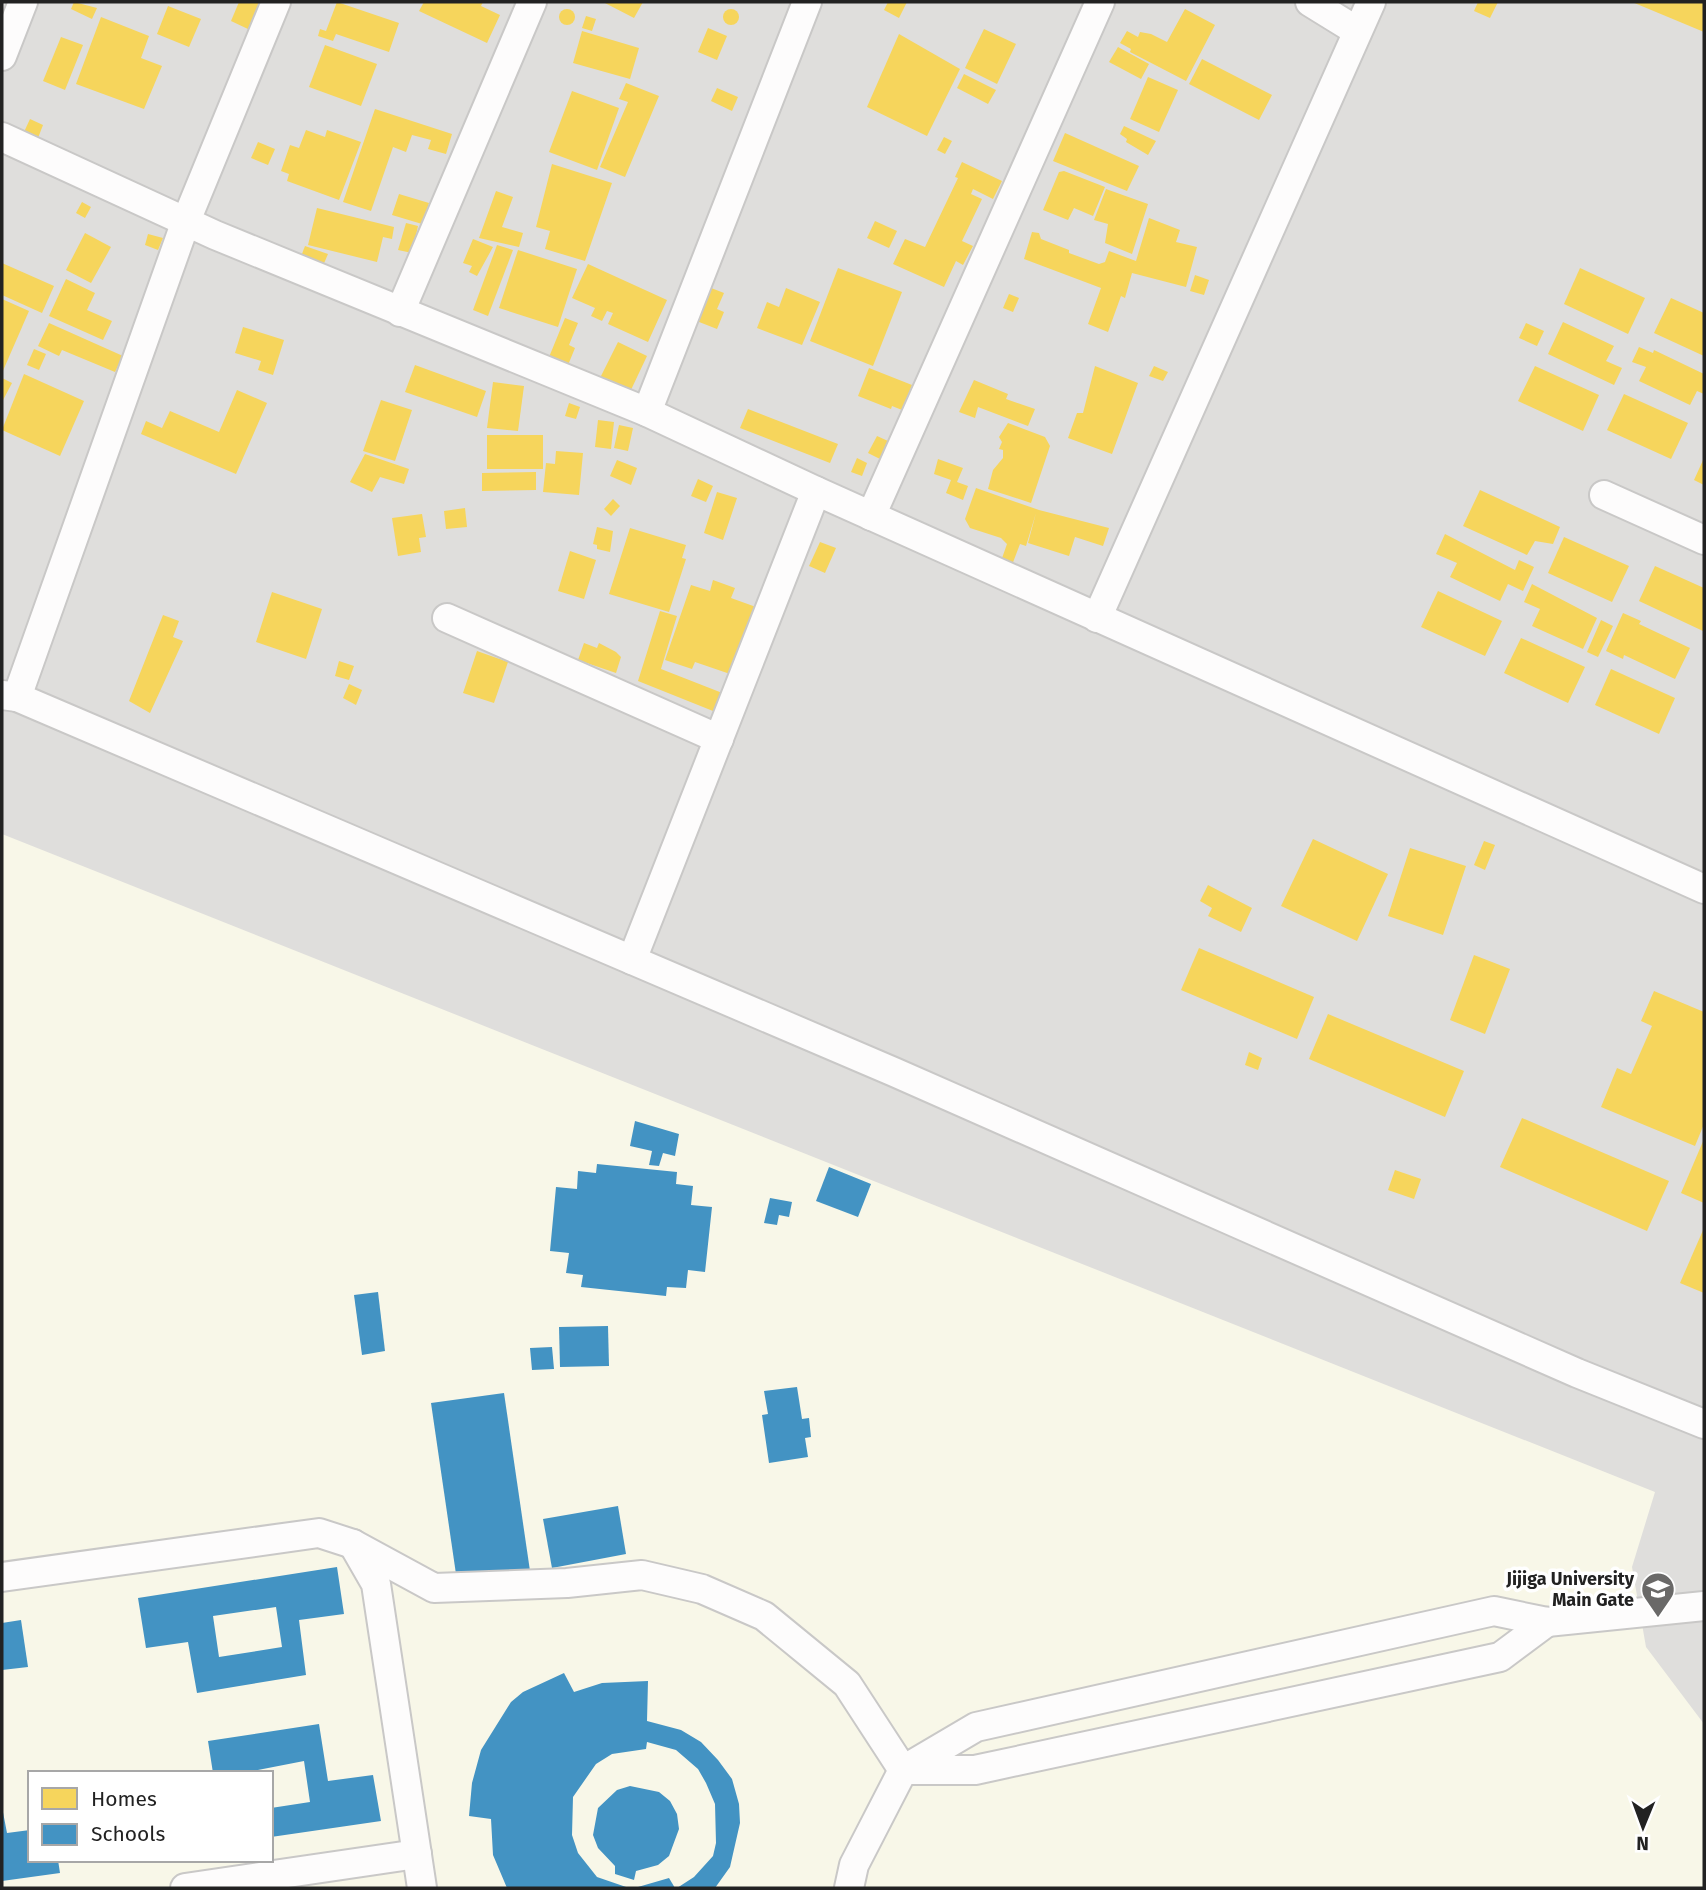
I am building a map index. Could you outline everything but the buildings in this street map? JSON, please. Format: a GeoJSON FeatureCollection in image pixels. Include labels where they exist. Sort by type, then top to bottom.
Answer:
{"type":"FeatureCollection","features":[{"type":"Feature","properties":{"kind":"street"},"geometry":{"type":"LineString","coordinates":[[2,56],[23,2]]}},
{"type":"Feature","properties":{"kind":"street"},"geometry":{"type":"LineString","coordinates":[[276,2],[186,221],[9,696],[894,1072],[1577,1373],[1704,1424]]}},
{"type":"Feature","properties":{"kind":"street"},"geometry":{"type":"LineString","coordinates":[[400,312],[532,2]]}},
{"type":"Feature","properties":{"kind":"street"},"geometry":{"type":"LineString","coordinates":[[647,412],[807,2]]}},
{"type":"Feature","properties":{"kind":"street"},"geometry":{"type":"LineString","coordinates":[[871,516],[1100,2]]}},
{"type":"Feature","properties":{"kind":"street"},"geometry":{"type":"LineString","coordinates":[[1310,2],[1357,31]]}},
{"type":"Feature","properties":{"kind":"street"},"geometry":{"type":"LineString","coordinates":[[1097,618],[1371,2]]}},
{"type":"Feature","properties":{"kind":"street"},"geometry":{"type":"LineString","coordinates":[[2,137],[186,221],[400,312],[647,412],[1097,618],[1704,889]]}},
{"type":"Feature","properties":{"kind":"street"},"geometry":{"type":"LineString","coordinates":[[632,960],[816,491]]}},
{"type":"Feature","properties":{"kind":"street"},"geometry":{"type":"LineString","coordinates":[[1604,495],[1704,541]]}},
{"type":"Feature","properties":{"kind":"street"},"geometry":{"type":"LineString","coordinates":[[447,618],[719,739]]}},
{"type":"Feature","properties":{"kind":"street"},"geometry":{"type":"LineString","coordinates":[[2,1577],[319,1533],[353,1544],[434,1588],[567,1583],[642,1575],[702,1589],[764,1616],[847,1684],[903,1770]]}},
{"type":"Feature","properties":{"kind":"street"},"geometry":{"type":"LineString","coordinates":[[353,1544],[376,1584],[422,1888]]}},
{"type":"Feature","properties":{"kind":"street"},"geometry":{"type":"LineString","coordinates":[[849,1888],[854,1865],[903,1770],[976,1727],[1494,1611],[1547,1622],[1704,1606]]}},
{"type":"Feature","properties":{"kind":"street"},"geometry":{"type":"LineString","coordinates":[[903,1770],[975,1770],[1500,1657],[1547,1622]]}},
{"type":"Feature","properties":{"kind":"street"},"geometry":{"type":"LineString","coordinates":[[185,1888],[417,1854]]}},
{"type":"Feature","properties":{"kind":"shaded area"},"geometry":{"type":"Polygon","coordinates":[[[2,2],[1704,2],[1704,1888],[2,1888],[2,2]]]}},
{"type":"Feature","properties":{"kind":"shaded area"},"geometry":{"type":"Polygon","coordinates":[[[2,834],[1655,1492],[1632,1567],[1646,1647],[1704,1724],[1704,1888],[2,1888],[2,834]]]}},
{"type":"Feature","properties":{"kind":"place","name":"Jijiga University Main Gate"},"geometry":{"type":"Point","coordinates":[1658,1619]}}]}
